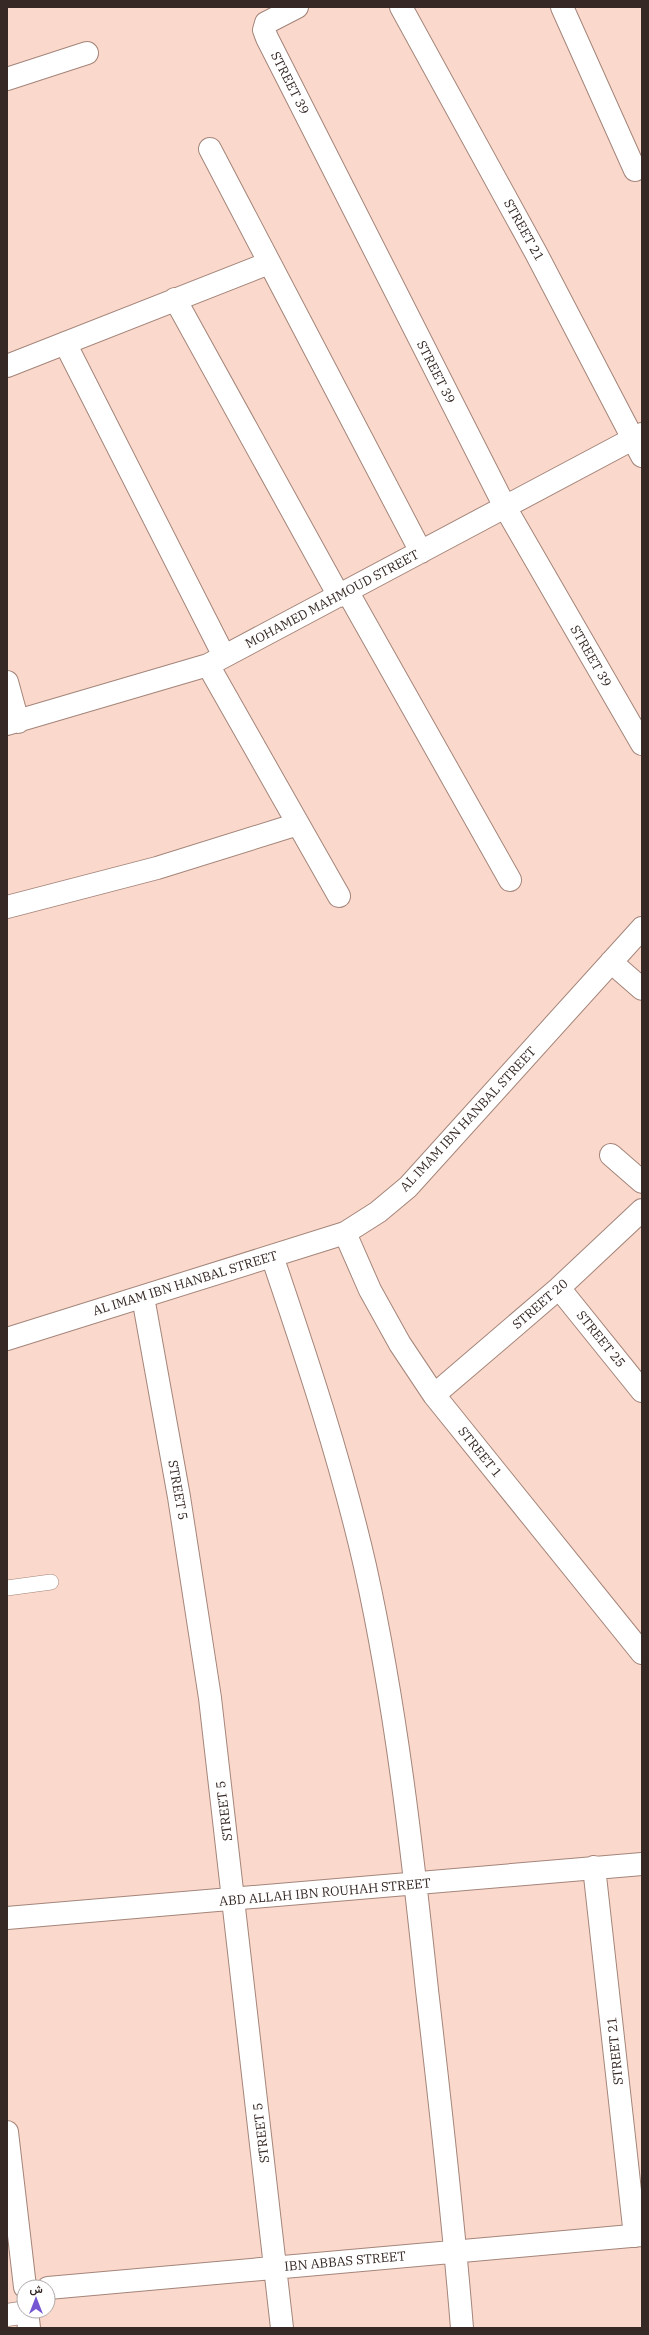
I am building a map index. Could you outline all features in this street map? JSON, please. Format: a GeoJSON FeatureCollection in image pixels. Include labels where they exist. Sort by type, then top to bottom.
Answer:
{"type":"FeatureCollection","features":[{"type":"Feature","properties":{"kind":"street","name":"STREET 39"},"geometry":{"type":"LineString","coordinates":[[297,7],[266,22],[264,30],[267,38],[505,507],[642,744]]}},
{"type":"Feature","properties":{"kind":"street","name":"STREET 21"},"geometry":{"type":"LineString","coordinates":[[401,7],[639,443]]}},
{"type":"Feature","properties":{"kind":"street"},"geometry":{"type":"LineString","coordinates":[[562,7],[635,170]]}},
{"type":"Feature","properties":{"kind":"street"},"geometry":{"type":"LineString","coordinates":[[7,80],[87,53]]}},
{"type":"Feature","properties":{"kind":"street"},"geometry":{"type":"LineString","coordinates":[[210,149],[420,552]]}},
{"type":"Feature","properties":{"kind":"street"},"geometry":{"type":"LineString","coordinates":[[7,366],[269,263]]}},
{"type":"Feature","properties":{"kind":"street"},"geometry":{"type":"LineString","coordinates":[[176,299],[343,593],[510,880]]}},
{"type":"Feature","properties":{"kind":"street"},"geometry":{"type":"LineString","coordinates":[[65,343],[216,661],[298,824],[339,896]]}},
{"type":"Feature","properties":{"kind":"street","name":"MOHAMED MAHMOUD STREET"},"geometry":{"type":"LineString","coordinates":[[12,723],[216,661],[505,507],[639,443]]}},
{"type":"Feature","properties":{"kind":"street"},"geometry":{"type":"LineString","coordinates":[[7,682],[12,723]]}},
{"type":"Feature","properties":{"kind":"street"},"geometry":{"type":"LineString","coordinates":[[7,907],[157,868],[298,824]]}},
{"type":"Feature","properties":{"kind":"street","name":"AL IMAM IBN HANBAL STREET"},"geometry":{"type":"LineString","coordinates":[[7,1339],[345,1233],[378,1212],[408,1187],[642,928]]}},
{"type":"Feature","properties":{"kind":"street"},"geometry":{"type":"LineString","coordinates":[[611,962],[642,988]]}},
{"type":"Feature","properties":{"kind":"street"},"geometry":{"type":"LineString","coordinates":[[611,1155],[642,1182]]}},
{"type":"Feature","properties":{"kind":"street","name":"STREET 20"},"geometry":{"type":"LineString","coordinates":[[434,1395],[559,1288],[642,1210]]}},
{"type":"Feature","properties":{"kind":"street","name":"STREET 1"},"geometry":{"type":"LineString","coordinates":[[345,1233],[370,1290],[400,1344],[434,1395],[642,1652]]}},
{"type":"Feature","properties":{"kind":"street"},"geometry":{"type":"LineString","coordinates":[[272,1256],[324,1409],[365,1566],[396,1724],[416,1884],[456,2252],[462,2328]]}},
{"type":"Feature","properties":{"kind":"street","name":"STREET 25"},"geometry":{"type":"LineString","coordinates":[[559,1288],[642,1391]]}},
{"type":"Feature","properties":{"kind":"street","name":"STREET 5"},"geometry":{"type":"LineString","coordinates":[[143,1297],[179,1496],[210,1698],[277,2268],[282,2328]]}},
{"type":"Feature","properties":{"kind":"street","name":"ABD ALLAH IBN ROUHAH STREET"},"geometry":{"type":"LineString","coordinates":[[7,1918],[642,1864]]}},
{"type":"Feature","properties":{"kind":"street","name":"STREET 21"},"geometry":{"type":"LineString","coordinates":[[594,1867],[639,2235]]}},
{"type":"Feature","properties":{"kind":"street"},"geometry":{"type":"LineString","coordinates":[[7,2132],[23,2279]]}},
{"type":"Feature","properties":{"kind":"street","name":"IBN ABBAS STREET"},"geometry":{"type":"LineString","coordinates":[[56,2287],[639,2235]]}},
{"type":"Feature","properties":{"kind":"lane"},"geometry":{"type":"LineString","coordinates":[[7,1588],[51,1582]]}}]}
